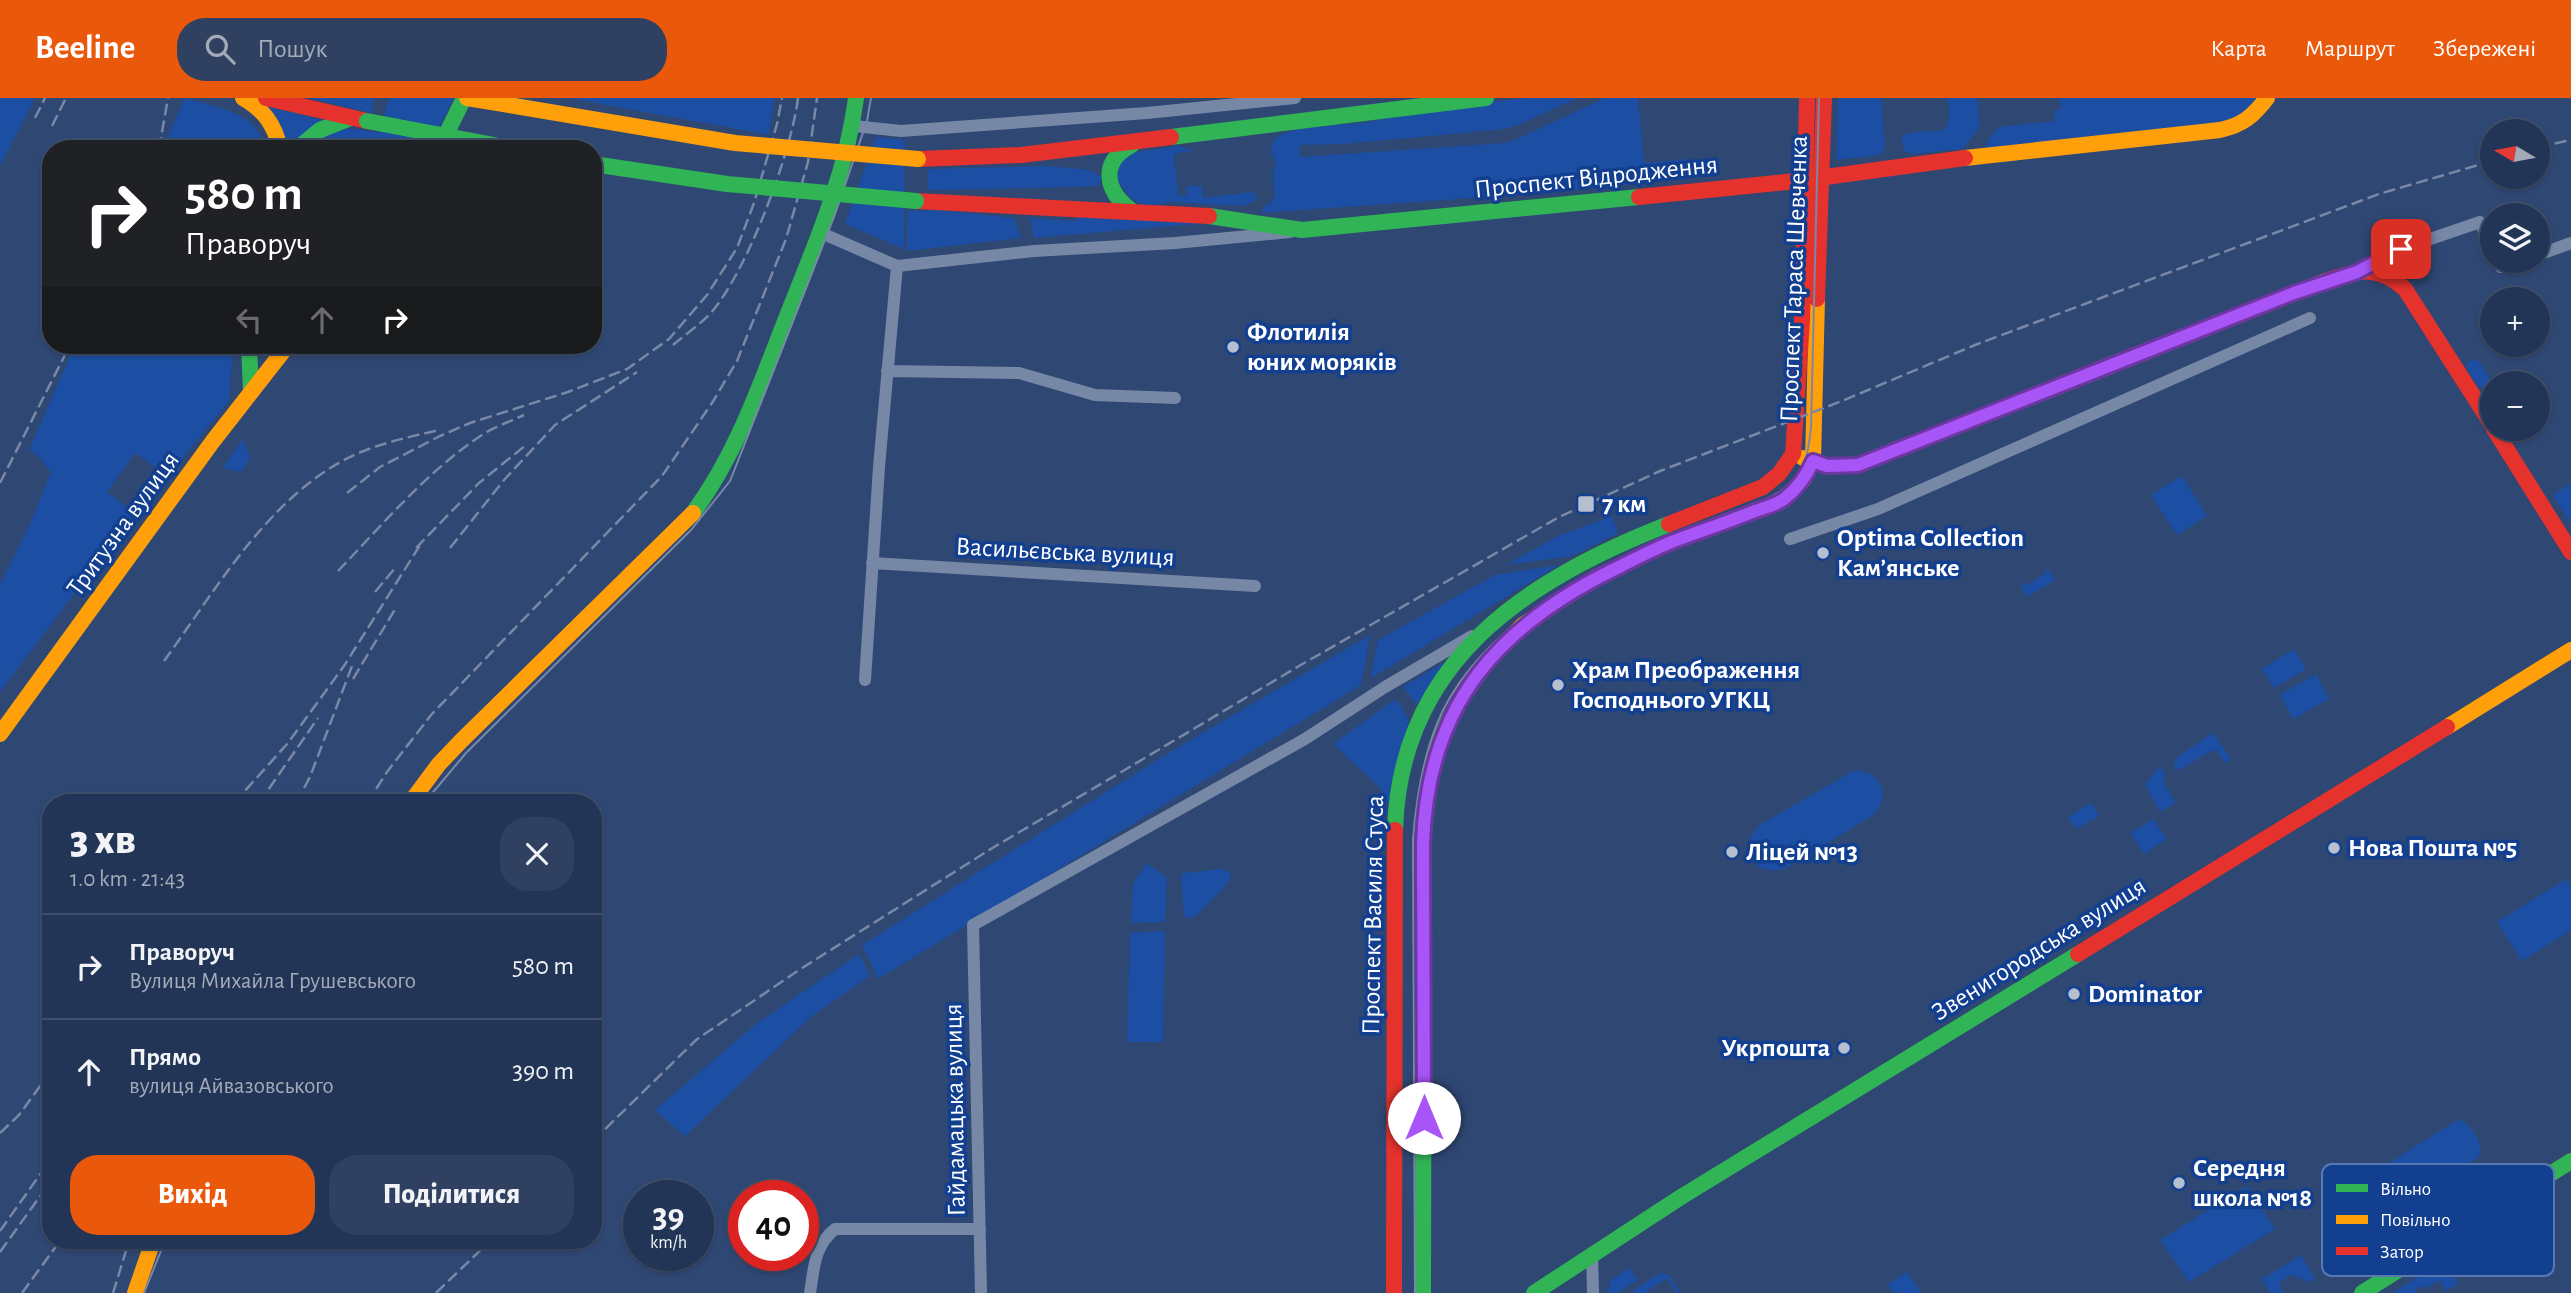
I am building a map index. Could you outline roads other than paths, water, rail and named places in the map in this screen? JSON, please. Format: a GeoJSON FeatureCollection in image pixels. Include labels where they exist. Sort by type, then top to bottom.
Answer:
{"type":"FeatureCollection","features":[{"type":"Feature","properties":{"kind":"street"},"geometry":{"type":"LineString","coordinates":[[243,98],[265,113],[275,129],[278,140]]}},
{"type":"Feature","properties":{"kind":"street"},"geometry":{"type":"LineString","coordinates":[[266,98],[467,140]]}},
{"type":"Feature","properties":{"kind":"street"},"geometry":{"type":"LineString","coordinates":[[444,140],[465,98],[735,143],[918,159],[1021,155],[1486,98]]}},
{"type":"Feature","properties":{"kind":"street"},"geometry":{"type":"LineString","coordinates":[[417,794],[439,764],[461,741],[692,514],[712,490],[744,425],[820,232],[854,127],[856,98]]}},
{"type":"Feature","properties":{"kind":"street"},"geometry":{"type":"LineString","coordinates":[[854,127],[901,131],[1147,113],[1295,98]]}},
{"type":"Feature","properties":{"kind":"street","name":"Проспект Тараса Шевченка"},"geometry":{"type":"LineString","coordinates":[[1807,98],[1813,178],[1813,461]]}},
{"type":"Feature","properties":{"kind":"street","name":"Проспект Тараса Шевченка"},"geometry":{"type":"LineString","coordinates":[[1824,98],[1813,178],[1793,454],[1827,466],[1858,465],[2294,293],[2357,272]]}},
{"type":"Feature","properties":{"kind":"street","name":"Проспект Відродження"},"geometry":{"type":"LineString","coordinates":[[602,165],[727,184],[916,201],[1223,217],[1302,230],[1813,178],[1966,158],[2209,132],[2238,127],[2255,116],[2267,98]]}},
{"type":"Feature","properties":{"kind":"street"},"geometry":{"type":"LineString","coordinates":[[306,140],[327,126],[361,120]]}},
{"type":"Feature","properties":{"kind":"street"},"geometry":{"type":"LineString","coordinates":[[1133,211],[1123,206],[1115,197],[1109,175],[1111,164],[1118,154],[1126,146],[1137,142]]}},
{"type":"Feature","properties":{"kind":"street"},"geometry":{"type":"LineString","coordinates":[[2357,272],[2392,252],[2480,222]]}},
{"type":"Feature","properties":{"kind":"street"},"geometry":{"type":"LineString","coordinates":[[820,232],[897,266],[1034,251],[1175,243],[1302,230]]}},
{"type":"Feature","properties":{"kind":"street"},"geometry":{"type":"LineString","coordinates":[[2550,251],[2571,243]]}},
{"type":"Feature","properties":{"kind":"street"},"geometry":{"type":"LineString","coordinates":[[865,680],[897,266]]}},
{"type":"Feature","properties":{"kind":"street"},"geometry":{"type":"LineString","coordinates":[[2357,272],[2388,276],[2405,289],[2480,407]]}},
{"type":"Feature","properties":{"kind":"street"},"geometry":{"type":"LineString","coordinates":[[1790,539],[1878,509],[2310,318]]}},
{"type":"Feature","properties":{"kind":"street"},"geometry":{"type":"LineString","coordinates":[[249,354],[250,392]]}},
{"type":"Feature","properties":{"kind":"street","name":"Тритузна вулиця"},"geometry":{"type":"LineString","coordinates":[[0,734],[250,392],[281,354]]}},
{"type":"Feature","properties":{"kind":"street"},"geometry":{"type":"LineString","coordinates":[[887,371],[1019,373],[1096,395],[1175,398]]}},
{"type":"Feature","properties":{"kind":"street"},"geometry":{"type":"LineString","coordinates":[[2502,441],[2571,552]]}},
{"type":"Feature","properties":{"kind":"street","name":"Проспект Василя Стуса"},"geometry":{"type":"LineString","coordinates":[[1394,1293],[1395,825],[1398,794],[1411,737],[1424,708],[1455,660],[1521,598],[1611,547],[1763,486],[1779,474],[1793,454]]}},
{"type":"Feature","properties":{"kind":"street","name":"Проспект Василя Стуса"},"geometry":{"type":"LineString","coordinates":[[1423,1293],[1424,811],[1431,771],[1442,736],[1462,699],[1493,656],[1523,625],[1595,578],[1670,542],[1782,501],[1804,479],[1813,461]]}},
{"type":"Feature","properties":{"kind":"street","name":"Васильєвська вулиця"},"geometry":{"type":"LineString","coordinates":[[872,563],[1255,586]]}},
{"type":"Feature","properties":{"kind":"street","name":"Гайдамацька вулиця"},"geometry":{"type":"LineString","coordinates":[[981,1293],[973,925],[1305,739],[1371,695],[1488,627]]}},
{"type":"Feature","properties":{"kind":"street","name":"Звенигородська вулиця"},"geometry":{"type":"LineString","coordinates":[[1534,1293],[1726,1168],[1841,1100],[2571,650]]}},
{"type":"Feature","properties":{"kind":"street"},"geometry":{"type":"LineString","coordinates":[[2554,1172],[2571,1161]]}},
{"type":"Feature","properties":{"kind":"street"},"geometry":{"type":"LineString","coordinates":[[810,1293],[817,1252],[826,1237],[835,1229],[980,1229]]}},
{"type":"Feature","properties":{"kind":"street"},"geometry":{"type":"LineString","coordinates":[[135,1293],[150,1249]]}},
{"type":"Feature","properties":{"kind":"street"},"geometry":{"type":"LineString","coordinates":[[1592,1253],[1593,1293]]}},
{"type":"Feature","properties":{"kind":"street"},"geometry":{"type":"LineString","coordinates":[[2362,1293],[2389,1276]]}},
{"type":"Feature","properties":{"kind":"tram line"},"geometry":{"type":"LineString","coordinates":[[432,794],[466,753],[691,530],[730,481],[834,217],[867,121],[871,98]]}},
{"type":"Feature","properties":{"kind":"tram line"},"geometry":{"type":"LineString","coordinates":[[1415,1293],[1413,840],[1420,782],[1431,740],[1453,692],[1476,662],[1536,608],[1605,566],[1640,549],[1768,498],[1790,484],[1800,471],[1808,450],[1811,427],[1819,98]]}},
{"type":"Feature","properties":{"kind":"tram line"},"geometry":{"type":"LineString","coordinates":[[144,1293],[162,1249]]}},
{"type":"Feature","properties":{"kind":"railway"},"geometry":{"type":"LineString","coordinates":[[35,118],[45,98]]}},
{"type":"Feature","properties":{"kind":"railway"},"geometry":{"type":"LineString","coordinates":[[52,126],[66,98]]}},
{"type":"Feature","properties":{"kind":"railway"},"geometry":{"type":"LineString","coordinates":[[161,140],[168,98]]}},
{"type":"Feature","properties":{"kind":"railway"},"geometry":{"type":"LineString","coordinates":[[347,493],[380,467],[440,436],[470,423],[568,392],[627,369],[669,339],[707,295],[737,248],[754,203],[782,98]]}},
{"type":"Feature","properties":{"kind":"railway"},"geometry":{"type":"LineString","coordinates":[[673,345],[710,314],[738,270],[777,180],[798,98]]}},
{"type":"Feature","properties":{"kind":"railway"},"geometry":{"type":"LineString","coordinates":[[373,794],[431,715],[662,476],[712,403],[737,361],[786,239],[808,162],[817,98]]}},
{"type":"Feature","properties":{"kind":"railway"},"geometry":{"type":"LineString","coordinates":[[2550,144],[2571,140]]}},
{"type":"Feature","properties":{"kind":"railway"},"geometry":{"type":"LineString","coordinates":[[602,1132],[696,1040],[799,970],[994,847],[1299,666],[1559,517],[1660,471],[1842,401],[1975,345],[2379,194],[2480,165]]}},
{"type":"Feature","properties":{"kind":"railway"},"geometry":{"type":"LineString","coordinates":[[0,483],[65,354]]}},
{"type":"Feature","properties":{"kind":"railway"},"geometry":{"type":"LineString","coordinates":[[450,548],[504,480],[555,425],[637,372]]}},
{"type":"Feature","properties":{"kind":"railway"},"geometry":{"type":"LineString","coordinates":[[338,571],[408,498],[464,447],[485,433],[524,415]]}},
{"type":"Feature","properties":{"kind":"railway"},"geometry":{"type":"LineString","coordinates":[[164,661],[250,543],[274,515],[301,490],[329,469],[361,452],[439,430]]}},
{"type":"Feature","properties":{"kind":"railway"},"geometry":{"type":"LineString","coordinates":[[416,548],[479,483],[526,445]]}},
{"type":"Feature","properties":{"kind":"railway"},"geometry":{"type":"LineString","coordinates":[[242,794],[288,743],[344,666],[422,542]]}},
{"type":"Feature","properties":{"kind":"railway"},"geometry":{"type":"LineString","coordinates":[[375,592],[396,567]]}},
{"type":"Feature","properties":{"kind":"railway"},"geometry":{"type":"LineString","coordinates":[[353,679],[397,606]]}},
{"type":"Feature","properties":{"kind":"railway"},"geometry":{"type":"LineString","coordinates":[[301,794],[310,777],[352,666]]}},
{"type":"Feature","properties":{"kind":"railway"},"geometry":{"type":"LineString","coordinates":[[265,794],[318,718]]}},
{"type":"Feature","properties":{"kind":"railway"},"geometry":{"type":"LineString","coordinates":[[0,1133],[19,1115],[42,1083]]}},
{"type":"Feature","properties":{"kind":"railway"},"geometry":{"type":"LineString","coordinates":[[0,1231],[42,1172]]}},
{"type":"Feature","properties":{"kind":"railway"},"geometry":{"type":"LineString","coordinates":[[0,1252],[42,1194]]}},
{"type":"Feature","properties":{"kind":"railway"},"geometry":{"type":"LineString","coordinates":[[22,1293],[54,1249]]}},
{"type":"Feature","properties":{"kind":"railway"},"geometry":{"type":"LineString","coordinates":[[113,1293],[127,1249]]}},
{"type":"Feature","properties":{"kind":"railway"},"geometry":{"type":"LineString","coordinates":[[436,1293],[482,1249]]}},
{"type":"Feature","properties":{"kind":"place","name":"Флотилія юних моряків"},"geometry":{"type":"Point","coordinates":[1233,347]}},
{"type":"Feature","properties":{"kind":"place","name":"7 км"},"geometry":{"type":"Point","coordinates":[1586,504]}},
{"type":"Feature","properties":{"kind":"place","name":"Optima Collection Кам’янське"},"geometry":{"type":"Point","coordinates":[1823,553]}},
{"type":"Feature","properties":{"kind":"place","name":"Храм Преображення Господнього УГКЦ"},"geometry":{"type":"Point","coordinates":[1558,685]}},
{"type":"Feature","properties":{"kind":"place","name":"Нова Пошта №5"},"geometry":{"type":"Point","coordinates":[2334,848]}},
{"type":"Feature","properties":{"kind":"place","name":"Ліцей №13"},"geometry":{"type":"Point","coordinates":[1732,852]}},
{"type":"Feature","properties":{"kind":"place","name":"Dominator"},"geometry":{"type":"Point","coordinates":[2074,994]}},
{"type":"Feature","properties":{"kind":"place","name":"Укрпошта"},"geometry":{"type":"Point","coordinates":[1844,1048]}},
{"type":"Feature","properties":{"kind":"place","name":"Середня школа №18"},"geometry":{"type":"Point","coordinates":[2179,1183]}}]}
